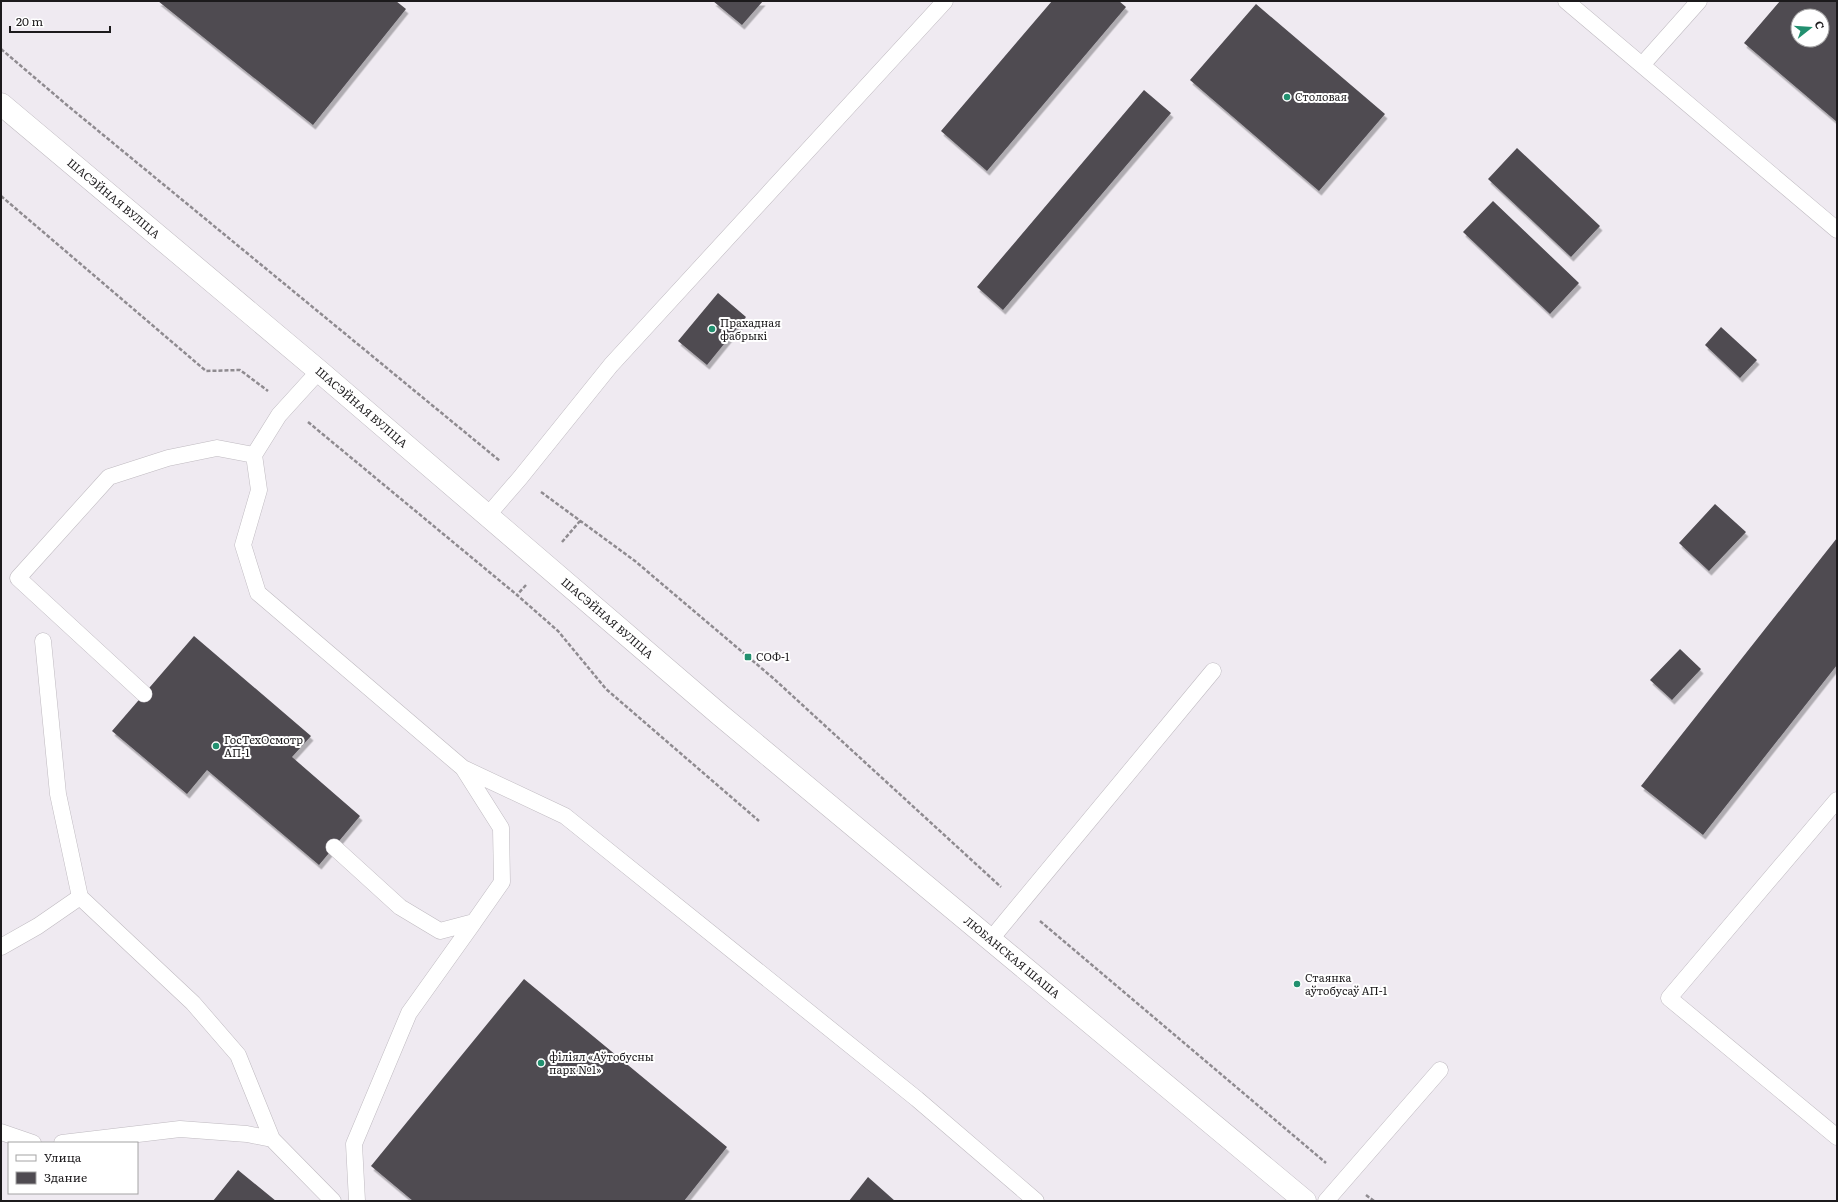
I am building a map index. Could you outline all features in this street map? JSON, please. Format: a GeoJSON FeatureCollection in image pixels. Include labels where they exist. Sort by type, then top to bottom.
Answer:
{"type":"FeatureCollection","features":[{"type":"Feature","properties":{"kind":"main road","name":"ШАСЭЙНАЯ ВУЛІЦА"},"geometry":{"type":"LineString","coordinates":[[1,104],[320,371],[719,714]]}},
{"type":"Feature","properties":{"kind":"main road","name":"ЛЮБАНСКАЯ ШАША"},"geometry":{"type":"LineString","coordinates":[[719,714],[992,939],[1305,1201]]}},
{"type":"Feature","properties":{"kind":"lane"},"geometry":{"type":"LineString","coordinates":[[488,515],[520,478],[611,365],[945,1]]}},
{"type":"Feature","properties":{"kind":"lane"},"geometry":{"type":"LineString","coordinates":[[1566,1],[1837,230]]}},
{"type":"Feature","properties":{"kind":"lane"},"geometry":{"type":"LineString","coordinates":[[1642,65],[1699,1]]}},
{"type":"Feature","properties":{"kind":"lane"},"geometry":{"type":"LineString","coordinates":[[320,371],[279,415],[254,455],[259,490],[242,545],[258,593],[463,768],[565,816],[918,1099],[1036,1201]]}},
{"type":"Feature","properties":{"kind":"lane"},"geometry":{"type":"LineString","coordinates":[[144,694],[18,578],[109,477],[168,458],[217,448],[254,455]]}},
{"type":"Feature","properties":{"kind":"lane"},"geometry":{"type":"LineString","coordinates":[[43,642],[58,794],[80,897],[193,1003],[238,1055],[272,1139],[334,1201]]}},
{"type":"Feature","properties":{"kind":"lane"},"geometry":{"type":"LineString","coordinates":[[992,939],[1213,671]]}},
{"type":"Feature","properties":{"kind":"lane"},"geometry":{"type":"LineString","coordinates":[[357,1201],[354,1144],[409,1013],[502,882],[501,828],[463,768]]}},
{"type":"Feature","properties":{"kind":"lane"},"geometry":{"type":"LineString","coordinates":[[1837,800],[1669,998],[1837,1136]]}},
{"type":"Feature","properties":{"kind":"lane"},"geometry":{"type":"LineString","coordinates":[[334,847],[400,907],[440,931],[474,922]]}},
{"type":"Feature","properties":{"kind":"lane"},"geometry":{"type":"LineString","coordinates":[[1,947],[38,926],[80,897]]}},
{"type":"Feature","properties":{"kind":"lane"},"geometry":{"type":"LineString","coordinates":[[1326,1201],[1440,1070]]}},
{"type":"Feature","properties":{"kind":"lane"},"geometry":{"type":"LineString","coordinates":[[70,1142],[180,1129],[247,1134],[272,1139]]}},
{"type":"Feature","properties":{"kind":"lane"},"geometry":{"type":"LineString","coordinates":[[1,1132],[30,1142]]}},
{"type":"Feature","properties":{"kind":"path"},"geometry":{"type":"LineString","coordinates":[[1,49],[68,106],[520,478],[635,561],[773,678],[883,777],[1021,905],[1345,1179],[1374,1201]]}},
{"type":"Feature","properties":{"kind":"path"},"geometry":{"type":"LineString","coordinates":[[1,196],[206,371],[240,370],[288,406],[517,595],[558,631],[606,689],[760,821]]}},
{"type":"Feature","properties":{"kind":"path"},"geometry":{"type":"LineString","coordinates":[[517,595],[580,521]]}},
{"type":"Feature","properties":{"kind":"building"},"geometry":{"type":"Polygon","coordinates":[[[158,1],[396,1],[406,9],[313,125],[158,1]]]}},
{"type":"Feature","properties":{"kind":"building"},"geometry":{"type":"Polygon","coordinates":[[[713,1],[763,1],[742,25],[713,1]]]}},
{"type":"Feature","properties":{"kind":"building"},"geometry":{"type":"Polygon","coordinates":[[[1052,1],[1119,1],[1126,7],[987,171],[941,131],[1052,1]]]}},
{"type":"Feature","properties":{"kind":"building"},"geometry":{"type":"Polygon","coordinates":[[[1780,1],[1837,1],[1837,122],[1744,43],[1780,1]]]}},
{"type":"Feature","properties":{"kind":"building","name":"Столовая"},"geometry":{"type":"Polygon","coordinates":[[[1256,4],[1385,114],[1319,191],[1190,80],[1256,4]]]}},
{"type":"Feature","properties":{"kind":"building"},"geometry":{"type":"Polygon","coordinates":[[[1144,90],[1171,113],[1003,310],[977,287],[1144,90]]]}},
{"type":"Feature","properties":{"kind":"building"},"geometry":{"type":"Polygon","coordinates":[[[1517,148],[1600,226],[1571,257],[1488,179],[1517,148]]]}},
{"type":"Feature","properties":{"kind":"building"},"geometry":{"type":"Polygon","coordinates":[[[1493,201],[1579,283],[1550,314],[1463,232],[1493,201]]]}},
{"type":"Feature","properties":{"kind":"building","name":"Прахадная фабрыкі"},"geometry":{"type":"Polygon","coordinates":[[[718,293],[746,317],[707,365],[678,341],[718,293]]]}},
{"type":"Feature","properties":{"kind":"building"},"geometry":{"type":"Polygon","coordinates":[[[1721,327],[1757,360],[1740,378],[1705,345],[1721,327]]]}},
{"type":"Feature","properties":{"kind":"building"},"geometry":{"type":"Polygon","coordinates":[[[1715,504],[1746,532],[1709,571],[1679,543],[1715,504]]]}},
{"type":"Feature","properties":{"kind":"building"},"geometry":{"type":"Polygon","coordinates":[[[1837,538],[1837,665],[1703,835],[1641,786],[1837,538]]]}},
{"type":"Feature","properties":{"kind":"building","name":"ГосТехОсмотр АП-1"},"geometry":{"type":"Polygon","coordinates":[[[194,636],[311,736],[292,757],[360,816],[319,865],[207,770],[187,794],[112,731],[194,636]]]}},
{"type":"Feature","properties":{"kind":"building"},"geometry":{"type":"Polygon","coordinates":[[[1680,649],[1701,669],[1672,700],[1650,680],[1680,649]]]}},
{"type":"Feature","properties":{"kind":"building","name":"філіял «Аўтобусны парк №1»"},"geometry":{"type":"Polygon","coordinates":[[[524,979],[727,1147],[684,1201],[413,1201],[371,1166],[524,979]]]}},
{"type":"Feature","properties":{"kind":"building"},"geometry":{"type":"Polygon","coordinates":[[[238,1170],[276,1201],[213,1201],[238,1170]]]}},
{"type":"Feature","properties":{"kind":"building"},"geometry":{"type":"Polygon","coordinates":[[[868,1177],[895,1201],[849,1201],[868,1177]]]}},
{"type":"Feature","properties":{"kind":"place","name":"Столовая"},"geometry":{"type":"Point","coordinates":[1287,97]}},
{"type":"Feature","properties":{"kind":"place","name":"Прахадная фабрыкі"},"geometry":{"type":"Point","coordinates":[712,329]}},
{"type":"Feature","properties":{"kind":"place","name":"СОФ-1"},"geometry":{"type":"Point","coordinates":[748,657]}},
{"type":"Feature","properties":{"kind":"place","name":"ГосТехОсмотр АП-1"},"geometry":{"type":"Point","coordinates":[216,746]}},
{"type":"Feature","properties":{"kind":"place","name":"Стаянка аўтобусаў АП-1"},"geometry":{"type":"Point","coordinates":[1297,984]}},
{"type":"Feature","properties":{"kind":"place","name":"філіял «Аўтобусны парк №1»"},"geometry":{"type":"Point","coordinates":[541,1063]}}]}
